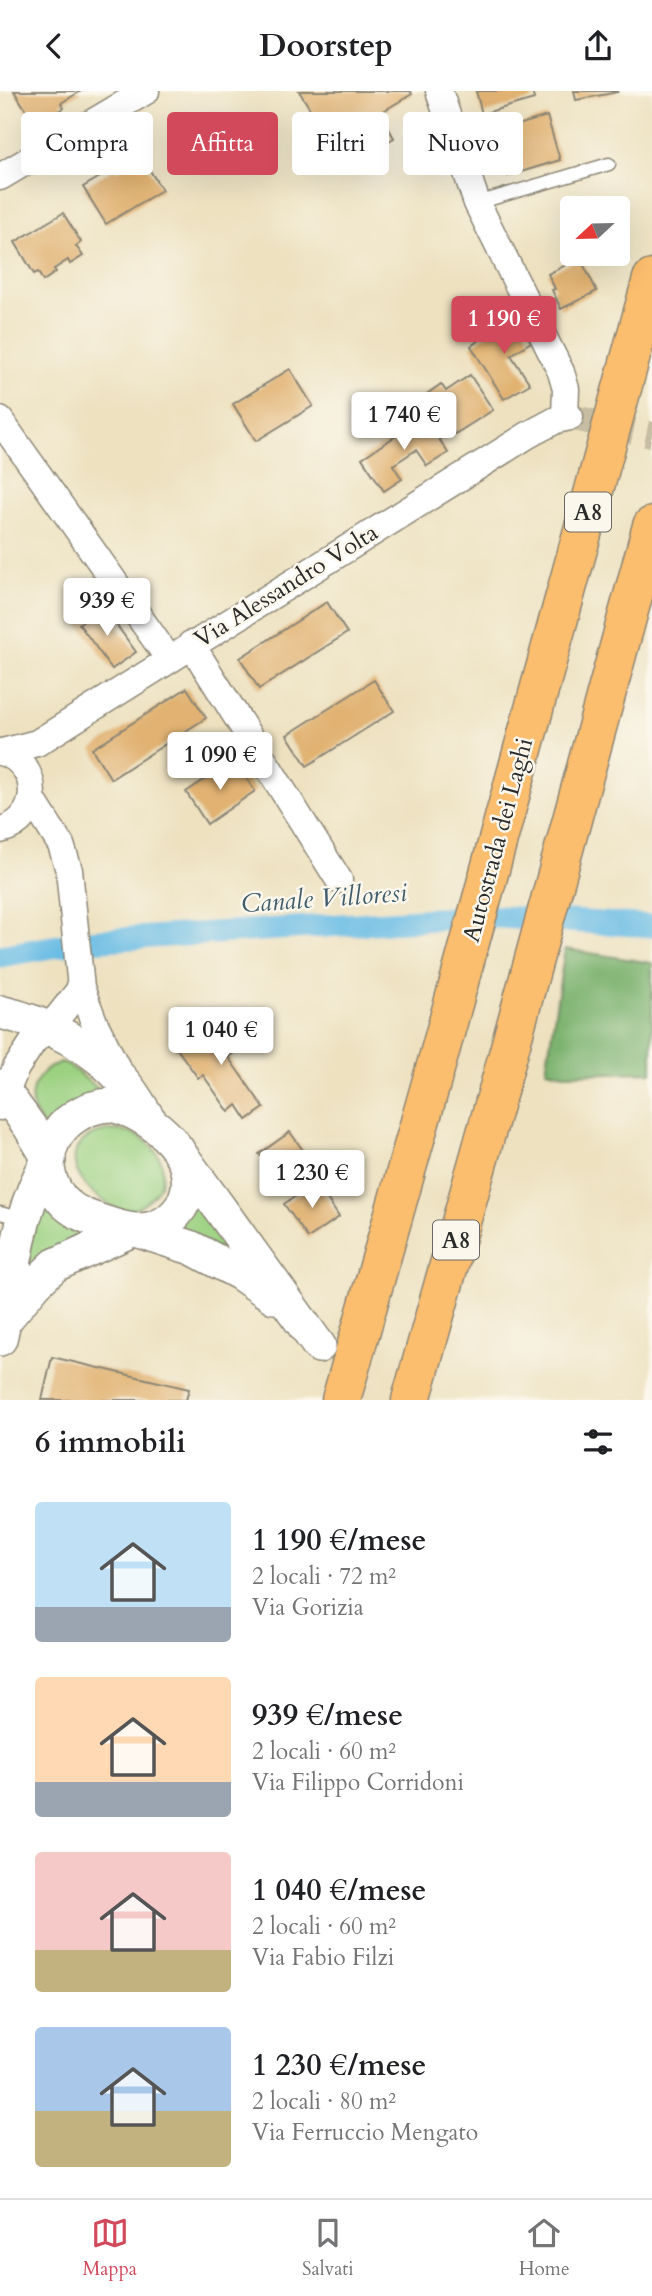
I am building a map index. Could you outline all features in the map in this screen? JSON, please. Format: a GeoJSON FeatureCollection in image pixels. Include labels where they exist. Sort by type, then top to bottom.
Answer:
{"type":"FeatureCollection","features":[{"type":"Feature","properties":{"kind":"highway","name":"Autostrada dei Laghi"},"geometry":{"type":"LineString","coordinates":[[341,1400],[439,1055],[652,279]]}},
{"type":"Feature","properties":{"kind":"highway","name":"A8"},"geometry":{"type":"LineString","coordinates":[[411,1400],[652,526]]}},
{"type":"Feature","properties":{"kind":"street"},"geometry":{"type":"LineString","coordinates":[[0,177],[146,91]]}},
{"type":"Feature","properties":{"kind":"street"},"geometry":{"type":"LineString","coordinates":[[439,91],[477,203]]}},
{"type":"Feature","properties":{"kind":"street","name":"Via Alessandro Volta"},"geometry":{"type":"LineString","coordinates":[[1,752],[37,743],[528,435],[567,417],[566,389],[561,372],[477,203]]}},
{"type":"Feature","properties":{"kind":"street"},"geometry":{"type":"LineString","coordinates":[[0,420],[169,659]]}},
{"type":"Feature","properties":{"kind":"street"},"geometry":{"type":"LineString","coordinates":[[191,644],[339,880]]}},
{"type":"Feature","properties":{"kind":"street"},"geometry":{"type":"LineString","coordinates":[[1,752],[15,758],[29,772],[33,788],[33,799],[27,813],[6,828]]}},
{"type":"Feature","properties":{"kind":"street"},"geometry":{"type":"LineString","coordinates":[[33,799],[61,845],[67,868],[81,988],[94,1022],[124,1083],[150,1121],[183,1157],[319,1346]]}},
{"type":"Feature","properties":{"kind":"street"},"geometry":{"type":"LineString","coordinates":[[6,828],[24,829],[67,868]]}},
{"type":"Feature","properties":{"kind":"street"},"geometry":{"type":"LineString","coordinates":[[49,1159],[2,1095],[24,1054],[81,988]]}},
{"type":"Feature","properties":{"kind":"street"},"geometry":{"type":"LineString","coordinates":[[0,1012],[21,1016],[46,1027],[87,1051],[124,1083]]}},
{"type":"Feature","properties":{"kind":"street"},"geometry":{"type":"LineString","coordinates":[[150,1121],[124,1107],[110,1105],[82,1110],[69,1119],[60,1129],[50,1149],[49,1159],[52,1180],[65,1203],[77,1213],[192,1248],[218,1261],[290,1308]]}},
{"type":"Feature","properties":{"kind":"street"},"geometry":{"type":"LineString","coordinates":[[1,1326],[36,1283],[55,1265],[135,1231],[154,1228],[168,1221],[183,1203],[188,1182],[183,1157]]}},
{"type":"Feature","properties":{"kind":"street"},"geometry":{"type":"LineString","coordinates":[[1,1326],[11,1273],[12,1216],[29,1198],[49,1159]]}},
{"type":"Feature","properties":{"kind":"lane"},"geometry":{"type":"LineString","coordinates":[[477,203],[609,164]]}},
{"type":"Feature","properties":{"kind":"green space"},"geometry":{"type":"Polygon","coordinates":[[[565,949],[652,963],[652,1072],[565,1074],[546,1070],[565,949]]]}},
{"type":"Feature","properties":{"kind":"green space"},"geometry":{"type":"Polygon","coordinates":[[[61,1062],[106,1095],[44,1129],[31,1097],[39,1078],[49,1068],[61,1062]]]}},
{"type":"Feature","properties":{"kind":"green space"},"geometry":{"type":"Polygon","coordinates":[[[116,1130],[131,1133],[144,1140],[154,1149],[163,1172],[153,1196],[129,1211],[119,1209],[101,1199],[80,1177],[76,1166],[78,1146],[99,1133],[116,1130]]]}},
{"type":"Feature","properties":{"kind":"green space"},"geometry":{"type":"Polygon","coordinates":[[[42,1188],[90,1234],[22,1275],[42,1188]]]}},
{"type":"Feature","properties":{"kind":"green space"},"geometry":{"type":"Polygon","coordinates":[[[195,1197],[241,1259],[172,1231],[195,1197]]]}},
{"type":"Feature","properties":{"kind":"building"},"geometry":{"type":"Polygon","coordinates":[[[14,91],[81,91],[61,103],[64,108],[58,112],[27,112],[14,91]]]}},
{"type":"Feature","properties":{"kind":"building"},"geometry":{"type":"Polygon","coordinates":[[[299,91],[410,91],[412,94],[382,112],[312,112],[299,91]]]}},
{"type":"Feature","properties":{"kind":"building"},"geometry":{"type":"Polygon","coordinates":[[[476,91],[532,91],[534,99],[481,112],[476,91]]]}},
{"type":"Feature","properties":{"kind":"building"},"geometry":{"type":"Polygon","coordinates":[[[574,91],[618,91],[618,92],[576,100],[574,91]]]}},
{"type":"Feature","properties":{"kind":"building"},"geometry":{"type":"Polygon","coordinates":[[[547,116],[560,160],[523,171],[523,123],[547,116]]]}},
{"type":"Feature","properties":{"kind":"building"},"geometry":{"type":"Polygon","coordinates":[[[103,175],[153,175],[162,190],[106,224],[83,187],[103,175]]]}},
{"type":"Feature","properties":{"kind":"building"},"geometry":{"type":"Polygon","coordinates":[[[63,213],[81,242],[76,246],[83,256],[70,264],[68,260],[54,269],[56,272],[43,281],[38,272],[34,274],[15,242],[63,213]]]}},
{"type":"Feature","properties":{"kind":"building"},"geometry":{"type":"Polygon","coordinates":[[[564,266],[584,266],[597,291],[561,309],[548,274],[564,266]]]}},
{"type":"Feature","properties":{"kind":"building"},"geometry":{"type":"Polygon","coordinates":[[[517,313],[531,342],[511,355],[530,384],[504,399],[471,346],[517,313]]]}},
{"type":"Feature","properties":{"kind":"building"},"geometry":{"type":"Polygon","coordinates":[[[290,369],[313,406],[256,441],[233,404],[290,369]]]}},
{"type":"Feature","properties":{"kind":"building"},"geometry":{"type":"Polygon","coordinates":[[[470,375],[493,410],[455,434],[448,423],[444,426],[424,396],[441,384],[446,391],[470,375]]]}},
{"type":"Feature","properties":{"kind":"building"},"geometry":{"type":"Polygon","coordinates":[[[425,417],[448,453],[427,466],[416,450],[393,465],[402,479],[384,491],[362,458],[425,417]]]}},
{"type":"Feature","properties":{"kind":"building"},"geometry":{"type":"Polygon","coordinates":[[[327,602],[347,633],[259,689],[240,658],[327,602]]]}},
{"type":"Feature","properties":{"kind":"building"},"geometry":{"type":"Polygon","coordinates":[[[103,606],[136,652],[112,669],[79,624],[103,606]]]}},
{"type":"Feature","properties":{"kind":"building"},"geometry":{"type":"Polygon","coordinates":[[[374,680],[394,711],[307,766],[287,735],[374,680]]]}},
{"type":"Feature","properties":{"kind":"building"},"geometry":{"type":"Polygon","coordinates":[[[187,688],[206,718],[111,779],[92,749],[187,688]]]}},
{"type":"Feature","properties":{"kind":"building"},"geometry":{"type":"Polygon","coordinates":[[[234,760],[255,791],[207,824],[186,792],[234,760]]]}},
{"type":"Feature","properties":{"kind":"building"},"geometry":{"type":"Polygon","coordinates":[[[237,1022],[251,1041],[228,1057],[264,1108],[247,1120],[237,1105],[229,1112],[203,1075],[198,1078],[175,1046],[202,1028],[211,1040],[237,1022]]]}},
{"type":"Feature","properties":{"kind":"building"},"geometry":{"type":"Polygon","coordinates":[[[290,1132],[312,1163],[282,1185],[259,1154],[290,1132]]]}},
{"type":"Feature","properties":{"kind":"building"},"geometry":{"type":"Polygon","coordinates":[[[316,1182],[339,1217],[308,1238],[284,1204],[316,1182]]]}},
{"type":"Feature","properties":{"kind":"building"},"geometry":{"type":"Polygon","coordinates":[[[52,1357],[189,1389],[186,1400],[42,1400],[52,1357]]]}},
{"type":"Feature","properties":{"kind":"waterway","name":"Canale Villoresi"},"geometry":{"type":"LineString","coordinates":[[0,956],[87,941],[483,916],[652,926]]}},
{"type":"Feature","properties":{"kind":"tunnel"},"geometry":{"type":"LineString","coordinates":[[570,417],[652,435]]}}]}
